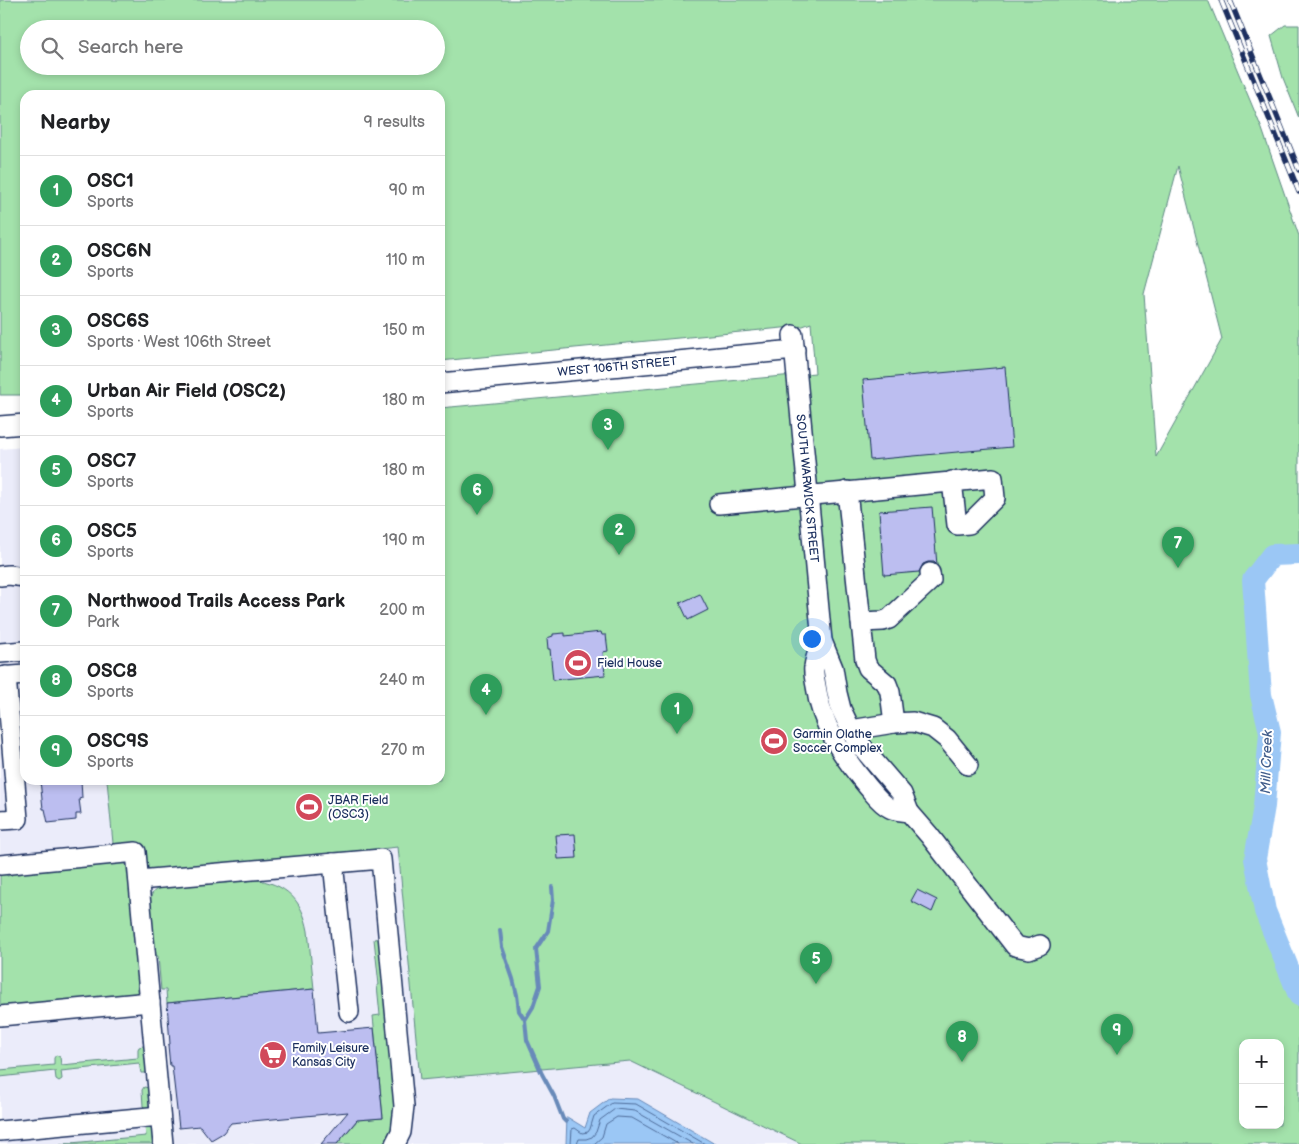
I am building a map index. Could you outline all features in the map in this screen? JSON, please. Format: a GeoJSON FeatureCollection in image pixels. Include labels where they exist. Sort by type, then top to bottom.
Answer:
{"type":"FeatureCollection","features":[{"type":"Feature","properties":{"kind":"street","name":"WEST 106TH STREET"},"geometry":{"type":"LineString","coordinates":[[445,382],[794,343]]}},
{"type":"Feature","properties":{"kind":"street","name":"SOUTH WARWICK STREET"},"geometry":{"type":"LineString","coordinates":[[794,343],[822,641],[834,668],[837,693],[842,709],[852,730],[866,752],[902,794],[909,812]]}},
{"type":"Feature","properties":{"kind":"street"},"geometry":{"type":"LineString","coordinates":[[0,426],[20,424]]}},
{"type":"Feature","properties":{"kind":"street"},"geometry":{"type":"LineString","coordinates":[[718,504],[952,481]]}},
{"type":"Feature","properties":{"kind":"street"},"geometry":{"type":"LineString","coordinates":[[847,491],[865,660],[868,668],[887,684],[890,692],[894,723]]}},
{"type":"Feature","properties":{"kind":"street"},"geometry":{"type":"LineString","coordinates":[[861,622],[889,619],[930,580],[930,573]]}},
{"type":"Feature","properties":{"kind":"street","name":"SOUTH WARWICK STREET"},"geometry":{"type":"LineString","coordinates":[[822,641],[814,668],[817,700],[822,716],[833,738],[844,756],[878,798],[891,809],[909,812]]}},
{"type":"Feature","properties":{"kind":"street"},"geometry":{"type":"LineString","coordinates":[[0,820],[18,819],[20,784],[18,746],[3,677],[20,675]]}},
{"type":"Feature","properties":{"kind":"street"},"geometry":{"type":"LineString","coordinates":[[852,730],[913,722],[933,728],[947,739],[968,765]]}},
{"type":"Feature","properties":{"kind":"street"},"geometry":{"type":"LineString","coordinates":[[909,812],[929,834],[1015,946],[1029,949],[1040,945]]}},
{"type":"Feature","properties":{"kind":"street"},"geometry":{"type":"LineString","coordinates":[[0,865],[136,852],[163,1144]]}},
{"type":"Feature","properties":{"kind":"street"},"geometry":{"type":"LineString","coordinates":[[139,880],[381,859],[404,1106],[401,1132],[396,1144]]}},
{"type":"Feature","properties":{"kind":"street"},"geometry":{"type":"LineString","coordinates":[[334,863],[349,1012]]}},
{"type":"Feature","properties":{"kind":"street"},"geometry":{"type":"LineString","coordinates":[[0,1016],[150,1002]]}},
{"type":"Feature","properties":{"kind":"street"},"geometry":{"type":"LineString","coordinates":[[0,1131],[160,1116]]}},
{"type":"Feature","properties":{"kind":"shaded area"},"geometry":{"type":"Polygon","coordinates":[[[20,447],[20,785],[107,785],[114,854],[136,852],[139,874],[398,847],[420,1079],[630,1061],[802,1144],[0,1144],[0,449],[20,447]]]}},
{"type":"Feature","properties":{"kind":"green space"},"geometry":{"type":"Polygon","coordinates":[[[0,0],[1208,0],[1262,129],[1299,236],[1299,554],[1272,555],[1253,580],[1261,695],[1270,732],[1264,806],[1255,859],[1265,911],[1299,995],[1299,1144],[802,1144],[630,1061],[420,1080],[398,847],[138,874],[136,852],[114,854],[107,785],[445,785],[445,408],[815,373],[811,323],[803,326],[445,361],[445,90],[20,90],[20,395],[0,395],[0,0]],[[1178,166],[1144,294],[1156,457],[1222,339],[1178,166]]]}},
{"type":"Feature","properties":{"kind":"green space"},"geometry":{"type":"Polygon","coordinates":[[[1285,25],[1299,25],[1299,118],[1283,78],[1271,36],[1285,25]]]}},
{"type":"Feature","properties":{"kind":"green space"},"geometry":{"type":"Polygon","coordinates":[[[122,862],[128,867],[129,871],[140,995],[0,1008],[0,873],[7,873],[7,876],[12,875],[11,872],[122,862]]]}},
{"type":"Feature","properties":{"kind":"green space"},"geometry":{"type":"Polygon","coordinates":[[[253,879],[265,881],[283,889],[291,895],[302,910],[308,931],[314,989],[167,1003],[166,990],[161,990],[158,956],[155,956],[150,901],[153,893],[156,889],[164,887],[253,879]]]}},
{"type":"Feature","properties":{"kind":"green space"},"geometry":{"type":"Polygon","coordinates":[[[382,938],[396,1103],[394,1125],[386,1144],[337,1144],[356,1122],[355,1120],[383,1118],[373,1016],[380,1015],[374,939],[382,938]]]}},
{"type":"Feature","properties":{"kind":"green space"},"geometry":{"type":"Polygon","coordinates":[[[143,1046],[145,1047],[148,1073],[141,1073],[139,1063],[61,1071],[62,1079],[59,1081],[56,1079],[55,1071],[0,1077],[0,1070],[54,1065],[56,1055],[60,1057],[61,1065],[138,1058],[138,1049],[143,1046]]]}},
{"type":"Feature","properties":{"kind":"green space"},"geometry":{"type":"Polygon","coordinates":[[[144,1087],[149,1088],[152,1106],[146,1109],[143,1106],[142,1090],[144,1087]]]}},
{"type":"Feature","properties":{"kind":"green space"},"geometry":{"type":"Polygon","coordinates":[[[151,1125],[154,1127],[155,1144],[60,1144],[146,1136],[145,1127],[151,1125]]]}},
{"type":"Feature","properties":{"kind":"water"},"geometry":{"type":"Polygon","coordinates":[[[610,1098],[638,1099],[715,1144],[566,1144],[567,1117],[585,1128],[590,1113],[610,1098]]]}},
{"type":"Feature","properties":{"kind":"building"},"geometry":{"type":"Polygon","coordinates":[[[1005,367],[1012,447],[870,460],[863,380],[1005,367]]]}},
{"type":"Feature","properties":{"kind":"building"},"geometry":{"type":"Polygon","coordinates":[[[932,507],[937,565],[934,562],[928,562],[923,564],[919,572],[884,575],[879,511],[932,507]]]}},
{"type":"Feature","properties":{"kind":"building"},"geometry":{"type":"Polygon","coordinates":[[[700,594],[708,610],[688,620],[680,603],[700,594]]]}},
{"type":"Feature","properties":{"kind":"building","name":"Field House"},"geometry":{"type":"Polygon","coordinates":[[[601,632],[602,635],[606,635],[608,651],[603,652],[605,675],[553,680],[547,638],[553,636],[553,634],[565,633],[565,636],[601,632]]]}},
{"type":"Feature","properties":{"kind":"building"},"geometry":{"type":"Polygon","coordinates":[[[41,785],[81,785],[82,798],[79,799],[81,814],[76,814],[76,820],[48,823],[45,809],[43,809],[41,785]]]}},
{"type":"Feature","properties":{"kind":"building"},"geometry":{"type":"Polygon","coordinates":[[[575,834],[577,858],[558,859],[556,835],[575,834]]]}},
{"type":"Feature","properties":{"kind":"building"},"geometry":{"type":"Polygon","coordinates":[[[917,890],[937,900],[932,912],[911,901],[917,890]]]}},
{"type":"Feature","properties":{"kind":"building","name":"Family Leisure Kansas City"},"geometry":{"type":"Polygon","coordinates":[[[314,989],[318,1033],[374,1028],[383,1118],[357,1120],[337,1144],[321,1144],[348,1112],[231,1123],[223,1133],[211,1140],[200,1126],[179,1128],[172,1066],[170,1066],[167,1003],[314,989]]]}},
{"type":"Feature","properties":{"kind":"waterway","name":"Mill Creek"},"geometry":{"type":"LineString","coordinates":[[1299,554],[1272,555],[1253,580],[1261,695],[1270,732],[1264,806],[1255,859],[1265,911],[1299,995]]}},
{"type":"Feature","properties":{"kind":"waterway"},"geometry":{"type":"LineString","coordinates":[[525,1020],[533,1007],[540,986],[536,949],[548,931],[553,900],[552,887]]}},
{"type":"Feature","properties":{"kind":"waterway"},"geometry":{"type":"LineString","coordinates":[[500,930],[502,947],[513,979],[519,1011],[525,1020],[527,1040],[566,1122]]}},
{"type":"Feature","properties":{"kind":"railway"},"geometry":{"type":"LineString","coordinates":[[1221,0],[1299,192]]}},
{"type":"Feature","properties":{"kind":"railway"},"geometry":{"type":"LineString","coordinates":[[1230,0],[1299,170]]}},
{"type":"Feature","properties":{"kind":"place","name":"OSC6S"},"geometry":{"type":"Point","coordinates":[608,450]}},
{"type":"Feature","properties":{"kind":"place","name":"OSC5"},"geometry":{"type":"Point","coordinates":[477,515]}},
{"type":"Feature","properties":{"kind":"place","name":"OSC6N"},"geometry":{"type":"Point","coordinates":[619,555]}},
{"type":"Feature","properties":{"kind":"place","name":"Northwood Trails Access Park"},"geometry":{"type":"Point","coordinates":[1178,568]}},
{"type":"Feature","properties":{"kind":"place","name":"Field House"},"geometry":{"type":"Point","coordinates":[578,663]}},
{"type":"Feature","properties":{"kind":"place","name":"Urban Air Field (OSC2)"},"geometry":{"type":"Point","coordinates":[486,715]}},
{"type":"Feature","properties":{"kind":"place","name":"OSC1"},"geometry":{"type":"Point","coordinates":[677,734]}},
{"type":"Feature","properties":{"kind":"place","name":"Garmin Olathe Soccer Complex"},"geometry":{"type":"Point","coordinates":[774,741]}},
{"type":"Feature","properties":{"kind":"place","name":"JBAR Field (OSC3)"},"geometry":{"type":"Point","coordinates":[309,807]}},
{"type":"Feature","properties":{"kind":"place","name":"OSC7"},"geometry":{"type":"Point","coordinates":[816,984]}},
{"type":"Feature","properties":{"kind":"place","name":"Family Leisure Kansas City"},"geometry":{"type":"Point","coordinates":[273,1055]}},
{"type":"Feature","properties":{"kind":"place","name":"OSC9S"},"geometry":{"type":"Point","coordinates":[1117,1055]}},
{"type":"Feature","properties":{"kind":"place","name":"OSC8"},"geometry":{"type":"Point","coordinates":[962,1062]}}]}
